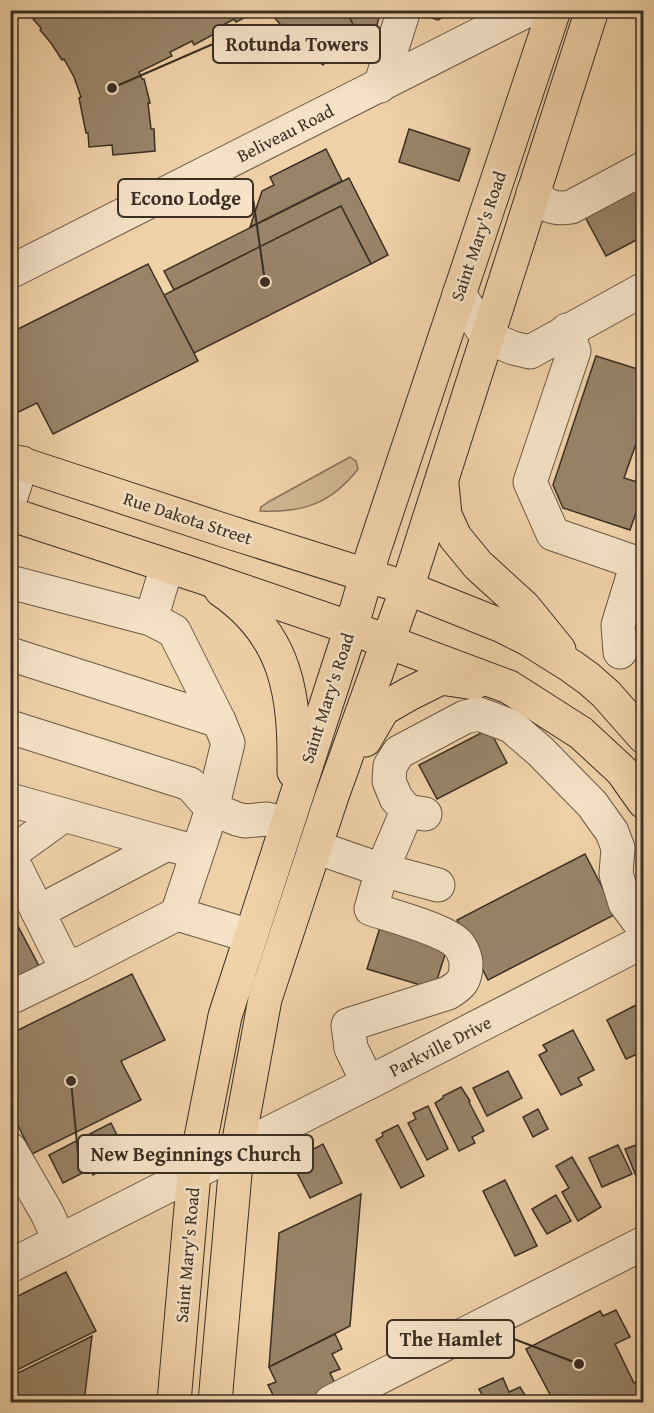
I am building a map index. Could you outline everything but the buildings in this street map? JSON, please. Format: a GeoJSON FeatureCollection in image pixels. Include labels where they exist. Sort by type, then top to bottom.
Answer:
{"type":"FeatureCollection","features":[{"type":"Feature","properties":{"kind":"main road","name":"Saint Mary's Road"},"geometry":{"type":"LineString","coordinates":[[174,1402],[194,1173],[225,1016],[351,628],[366,575],[554,10]]}},
{"type":"Feature","properties":{"kind":"main road","name":"Saint Mary's Road"},"geometry":{"type":"LineString","coordinates":[[215,1402],[237,1151],[265,999],[315,847],[407,588],[592,10]]}},
{"type":"Feature","properties":{"kind":"main road","name":"Rue Dakota Street"},"geometry":{"type":"LineString","coordinates":[[16,462],[407,588],[502,626],[528,639],[580,673]]}},
{"type":"Feature","properties":{"kind":"main road"},"geometry":{"type":"LineString","coordinates":[[442,479],[445,515],[454,537],[478,565],[524,607],[580,673],[606,694],[644,737]]}},
{"type":"Feature","properties":{"kind":"main road"},"geometry":{"type":"LineString","coordinates":[[10,514],[351,628],[509,687],[581,733],[622,771],[644,802]]}},
{"type":"Feature","properties":{"kind":"main road"},"geometry":{"type":"LineString","coordinates":[[202,577],[235,599],[254,618],[271,640],[281,663],[288,686],[295,732],[290,812]]}},
{"type":"Feature","properties":{"kind":"main road"},"geometry":{"type":"LineString","coordinates":[[333,796],[383,709],[441,678],[509,687]]}},
{"type":"Feature","properties":{"kind":"main road"},"geometry":{"type":"LineString","coordinates":[[187,1260],[227,1262]]}},
{"type":"Feature","properties":{"kind":"street"},"geometry":{"type":"LineString","coordinates":[[380,86],[404,10]]}},
{"type":"Feature","properties":{"kind":"street","name":"Beliveau Road"},"geometry":{"type":"LineString","coordinates":[[10,272],[528,10]]}},
{"type":"Feature","properties":{"kind":"street"},"geometry":{"type":"LineString","coordinates":[[533,193],[548,206],[559,209],[571,207],[644,168]]}},
{"type":"Feature","properties":{"kind":"street"},"geometry":{"type":"LineString","coordinates":[[459,294],[487,337],[513,348],[530,352],[644,289]]}},
{"type":"Feature","properties":{"kind":"street"},"geometry":{"type":"LineString","coordinates":[[567,330],[573,351],[530,482],[554,534],[640,554],[618,625],[632,645],[580,673]]}},
{"type":"Feature","properties":{"kind":"street"},"geometry":{"type":"LineString","coordinates":[[10,500],[16,462]]}},
{"type":"Feature","properties":{"kind":"street"},"geometry":{"type":"LineString","coordinates":[[151,619],[167,566]]}},
{"type":"Feature","properties":{"kind":"street"},"geometry":{"type":"LineString","coordinates":[[10,582],[151,619],[174,631],[228,743],[212,809],[182,848],[38,912]]}},
{"type":"Feature","properties":{"kind":"street"},"geometry":{"type":"LineString","coordinates":[[10,654],[219,721]]}},
{"type":"Feature","properties":{"kind":"street"},"geometry":{"type":"LineString","coordinates":[[368,1083],[351,1048],[348,1025],[448,993],[460,985],[466,973],[466,959],[458,944],[451,939],[438,932],[371,909],[382,870],[416,812],[396,798],[389,781],[390,766],[399,752],[465,717],[479,714],[511,726],[540,751],[591,804],[612,832],[618,848],[616,874],[624,903],[644,925]]}},
{"type":"Feature","properties":{"kind":"street"},"geometry":{"type":"LineString","coordinates":[[10,727],[190,784],[212,809],[237,819],[267,819],[290,812]]}},
{"type":"Feature","properties":{"kind":"street"},"geometry":{"type":"LineString","coordinates":[[10,801],[182,848]]}},
{"type":"Feature","properties":{"kind":"street"},"geometry":{"type":"LineString","coordinates":[[64,815],[10,855],[61,958],[78,965]]}},
{"type":"Feature","properties":{"kind":"street"},"geometry":{"type":"LineString","coordinates":[[315,847],[382,870],[438,885]]}},
{"type":"Feature","properties":{"kind":"street"},"geometry":{"type":"LineString","coordinates":[[177,914],[182,848]]}},
{"type":"Feature","properties":{"kind":"street"},"geometry":{"type":"LineString","coordinates":[[10,999],[177,914],[250,936]]}},
{"type":"Feature","properties":{"kind":"street","name":"Parkville Drive"},"geometry":{"type":"LineString","coordinates":[[10,1266],[644,941]]}},
{"type":"Feature","properties":{"kind":"street"},"geometry":{"type":"LineString","coordinates":[[10,1149],[60,1241]]}},
{"type":"Feature","properties":{"kind":"street"},"geometry":{"type":"LineString","coordinates":[[331,1402],[644,1243]]}},
{"type":"Feature","properties":{"kind":"shaded area"},"geometry":{"type":"Polygon","coordinates":[[[350,457],[356,461],[358,469],[337,491],[326,498],[302,508],[260,511],[261,507],[270,501],[350,457]]]}},
{"type":"Feature","properties":{"kind":"place","name":"Rotunda Towers"},"geometry":{"type":"Point","coordinates":[112,88]}},
{"type":"Feature","properties":{"kind":"place","name":"Econo Lodge"},"geometry":{"type":"Point","coordinates":[265,282]}},
{"type":"Feature","properties":{"kind":"place","name":"New Beginnings Church"},"geometry":{"type":"Point","coordinates":[71,1081]}},
{"type":"Feature","properties":{"kind":"place","name":"The Hamlet"},"geometry":{"type":"Point","coordinates":[579,1364]}}]}
